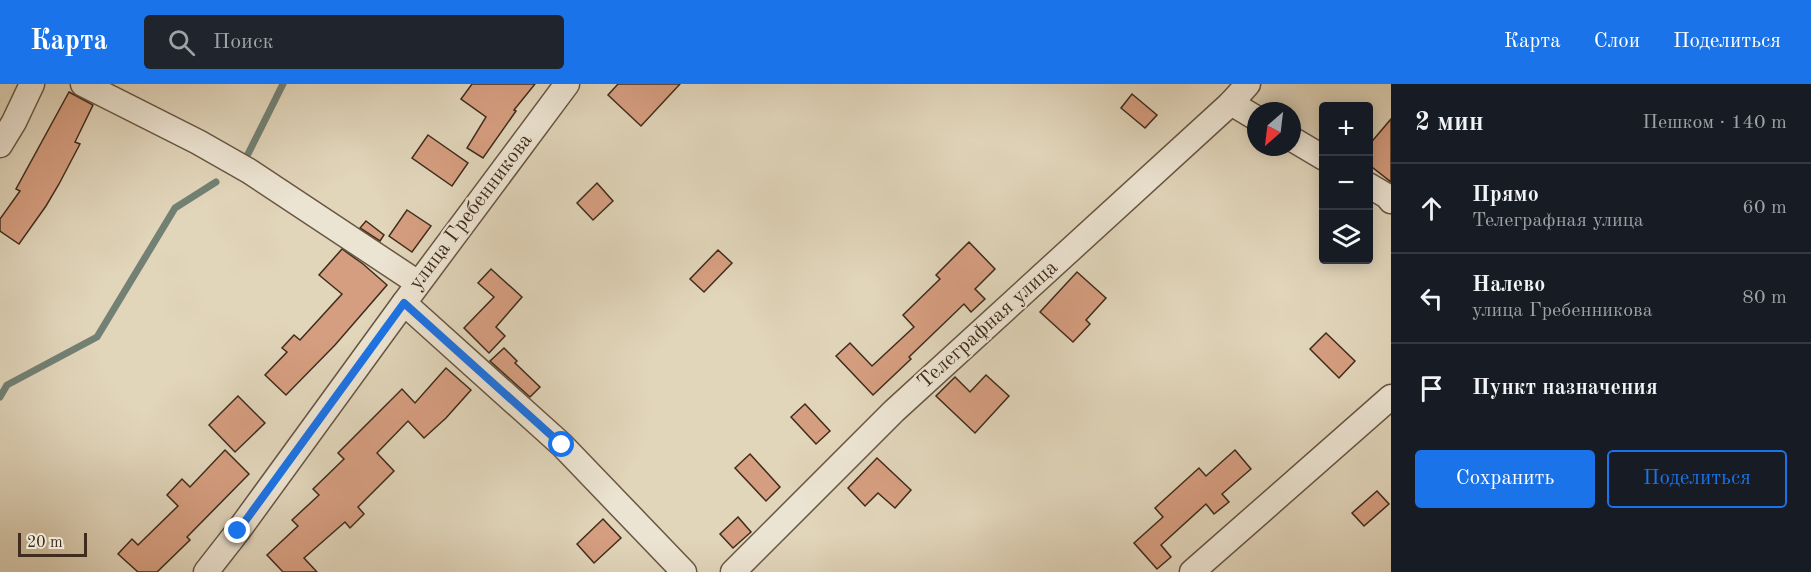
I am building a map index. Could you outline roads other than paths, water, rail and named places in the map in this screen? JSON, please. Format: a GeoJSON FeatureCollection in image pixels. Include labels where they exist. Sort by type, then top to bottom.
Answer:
{"type":"FeatureCollection","features":[{"type":"Feature","properties":{"kind":"street"},"geometry":{"type":"LineString","coordinates":[[0,145],[32,84]]}},
{"type":"Feature","properties":{"kind":"street"},"geometry":{"type":"LineString","coordinates":[[83,84],[198,142],[249,171],[418,284]]}},
{"type":"Feature","properties":{"kind":"street","name":"улица Гребенникова"},"geometry":{"type":"LineString","coordinates":[[206,572],[567,84]]}},
{"type":"Feature","properties":{"kind":"street","name":"Телеграфная улица"},"geometry":{"type":"LineString","coordinates":[[733,572],[894,411],[1231,103],[1248,84]]}},
{"type":"Feature","properties":{"kind":"street"},"geometry":{"type":"LineString","coordinates":[[1231,103],[1247,113]]}},
{"type":"Feature","properties":{"kind":"street"},"geometry":{"type":"LineString","coordinates":[[1301,145],[1320,156]]}},
{"type":"Feature","properties":{"kind":"street"},"geometry":{"type":"LineString","coordinates":[[1373,188],[1391,201]]}},
{"type":"Feature","properties":{"kind":"street"},"geometry":{"type":"LineString","coordinates":[[404,303],[562,445],[684,572]]}},
{"type":"Feature","properties":{"kind":"street"},"geometry":{"type":"LineString","coordinates":[[1192,572],[1391,397]]}},
{"type":"Feature","properties":{"kind":"waterway"},"geometry":{"type":"LineString","coordinates":[[248,154],[283,84]]}},
{"type":"Feature","properties":{"kind":"waterway"},"geometry":{"type":"LineString","coordinates":[[0,397],[7,385],[97,337],[175,208],[216,182]]}}]}
